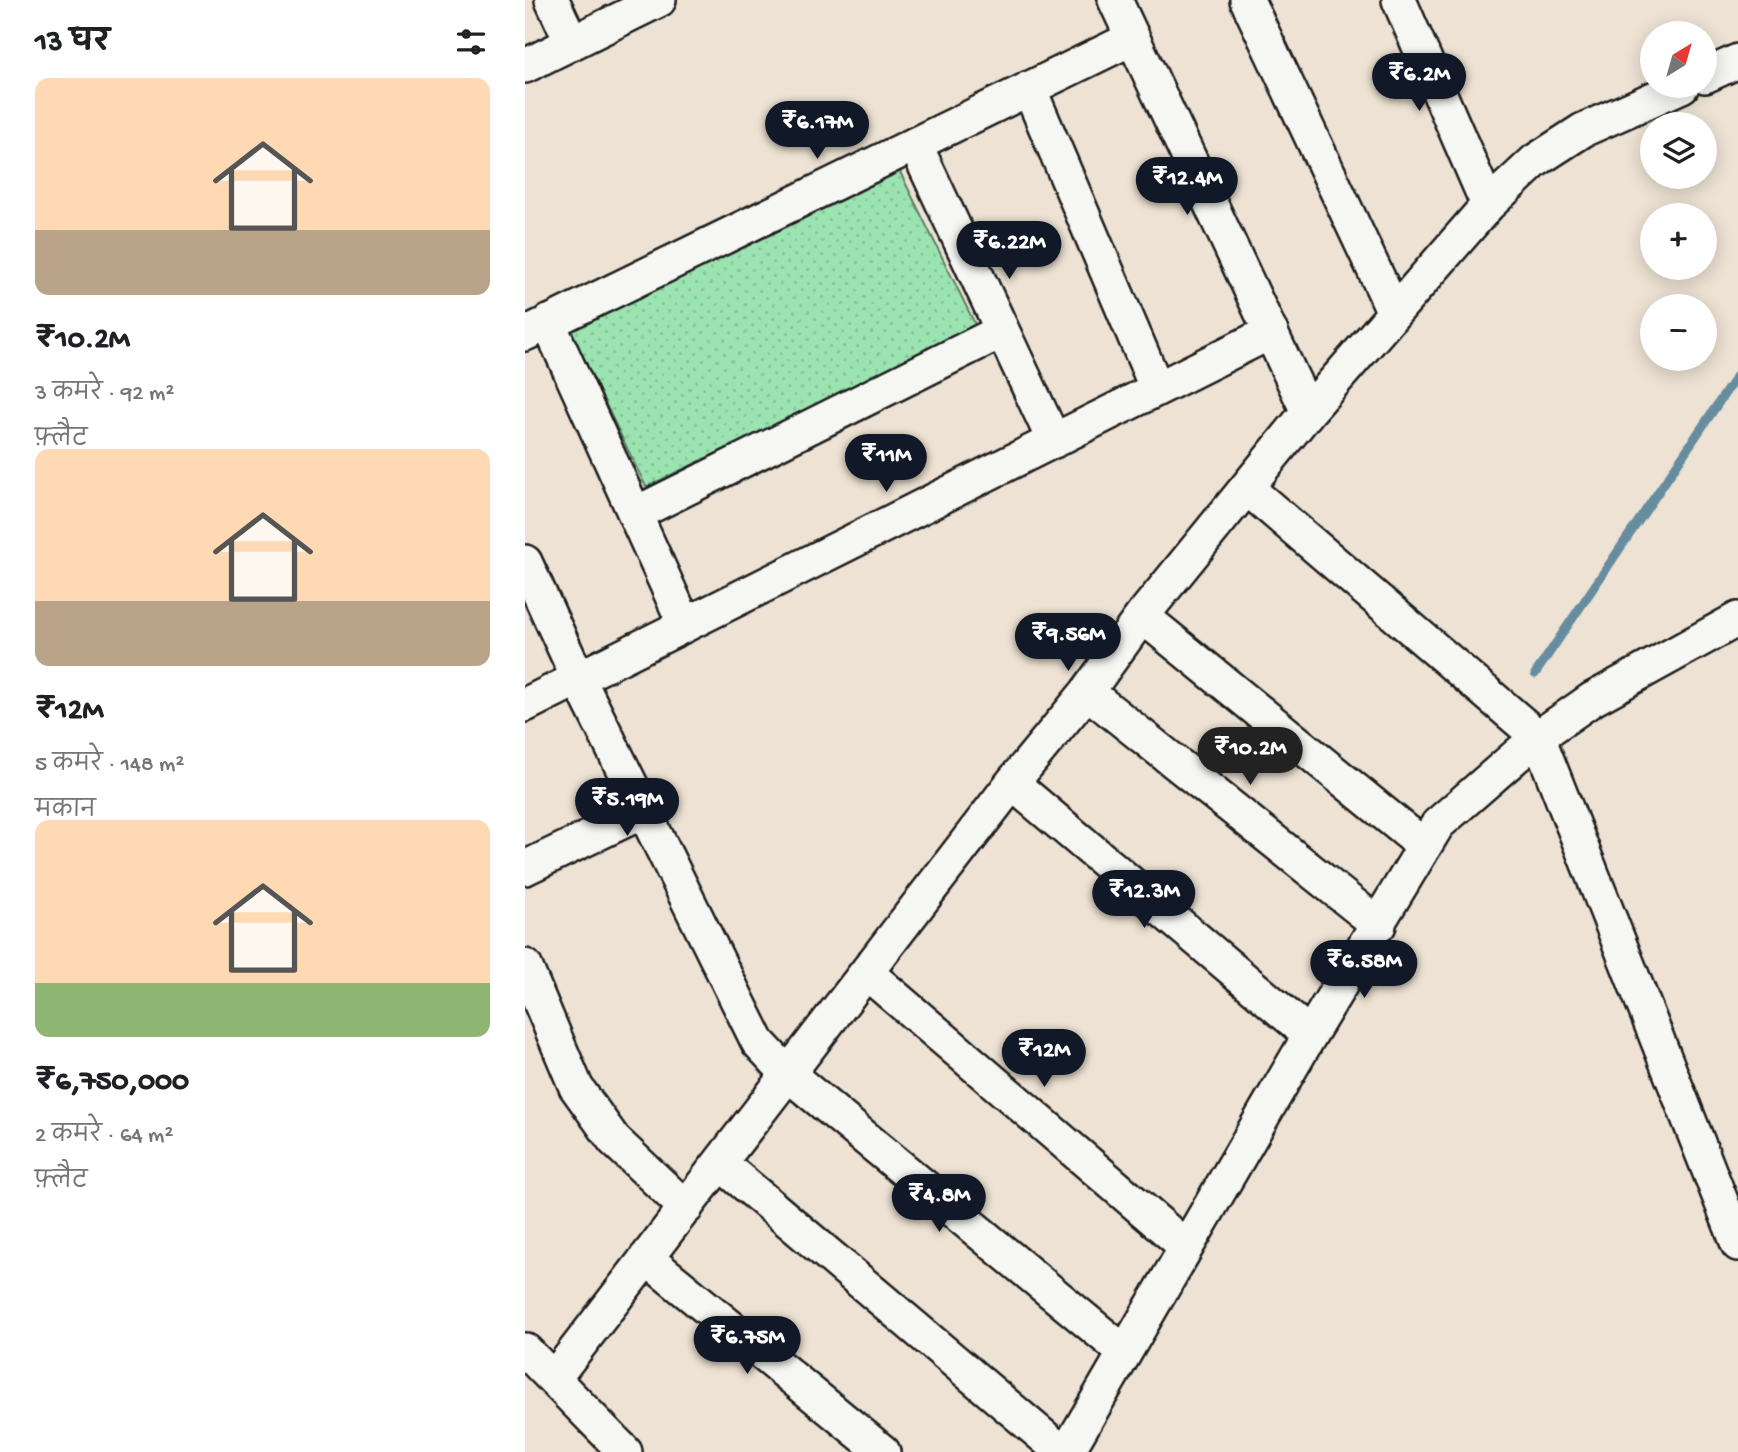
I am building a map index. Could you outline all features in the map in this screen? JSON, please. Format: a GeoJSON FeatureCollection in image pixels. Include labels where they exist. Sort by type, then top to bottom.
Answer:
{"type":"FeatureCollection","features":[{"type":"Feature","properties":{"kind":"street"},"geometry":{"type":"LineString","coordinates":[[552,0],[572,43]]}},
{"type":"Feature","properties":{"kind":"street"},"geometry":{"type":"LineString","coordinates":[[525,66],[659,0]]}},
{"type":"Feature","properties":{"kind":"street"},"geometry":{"type":"LineString","coordinates":[[1115,0],[1308,412]]}},
{"type":"Feature","properties":{"kind":"street"},"geometry":{"type":"LineString","coordinates":[[1247,0],[1394,312]]}},
{"type":"Feature","properties":{"kind":"street"},"geometry":{"type":"LineString","coordinates":[[1399,0],[1488,205]]}},
{"type":"Feature","properties":{"kind":"street"},"geometry":{"type":"LineString","coordinates":[[685,625],[635,514],[536,328],[1133,38]]}},
{"type":"Feature","properties":{"kind":"street"},"geometry":{"type":"LineString","coordinates":[[1717,71],[1738,61]]}},
{"type":"Feature","properties":{"kind":"street"},"geometry":{"type":"LineString","coordinates":[[1029,88],[1157,389]]}},
{"type":"Feature","properties":{"kind":"street"},"geometry":{"type":"LineString","coordinates":[[554,1378],[1012,783],[1087,692],[1142,616],[1308,412],[1394,312],[1488,205],[1535,161],[1583,130],[1655,98]]}},
{"type":"Feature","properties":{"kind":"street"},"geometry":{"type":"LineString","coordinates":[[915,144],[1054,441]]}},
{"type":"Feature","properties":{"kind":"street"},"geometry":{"type":"LineString","coordinates":[[635,514],[1002,331]]}},
{"type":"Feature","properties":{"kind":"street"},"geometry":{"type":"LineString","coordinates":[[525,705],[1271,332]]}},
{"type":"Feature","properties":{"kind":"street"},"geometry":{"type":"LineString","coordinates":[[1248,489],[1538,737],[1738,1244]]}},
{"type":"Feature","properties":{"kind":"street"},"geometry":{"type":"LineString","coordinates":[[525,562],[578,678],[758,1042],[788,1074],[1124,1352]]}},
{"type":"Feature","properties":{"kind":"street"},"geometry":{"type":"LineString","coordinates":[[1142,616],[1423,845]]}},
{"type":"Feature","properties":{"kind":"street"},"geometry":{"type":"LineString","coordinates":[[720,1163],[1064,1452],[1310,1035],[1379,925],[1396,889],[1438,824],[1538,737],[1591,700],[1738,619]]}},
{"type":"Feature","properties":{"kind":"street"},"geometry":{"type":"LineString","coordinates":[[1087,692],[1379,925]]}},
{"type":"Feature","properties":{"kind":"street"},"geometry":{"type":"LineString","coordinates":[[1012,783],[1310,1035]]}},
{"type":"Feature","properties":{"kind":"street"},"geometry":{"type":"LineString","coordinates":[[525,868],[644,811]]}},
{"type":"Feature","properties":{"kind":"street"},"geometry":{"type":"LineString","coordinates":[[525,966],[576,1087],[614,1140],[686,1208]]}},
{"type":"Feature","properties":{"kind":"street"},"geometry":{"type":"LineString","coordinates":[[867,973],[1185,1246]]}},
{"type":"Feature","properties":{"kind":"street"},"geometry":{"type":"LineString","coordinates":[[646,1258],[883,1452]]}},
{"type":"Feature","properties":{"kind":"street"},"geometry":{"type":"LineString","coordinates":[[525,1350],[625,1452]]}},
{"type":"Feature","properties":{"kind":"green space"},"geometry":{"type":"Polygon","coordinates":[[[899,170],[977,328],[646,487],[569,329],[899,170]]]}},
{"type":"Feature","properties":{"kind":"waterway"},"geometry":{"type":"LineString","coordinates":[[1535,674],[1738,374]]}}]}
